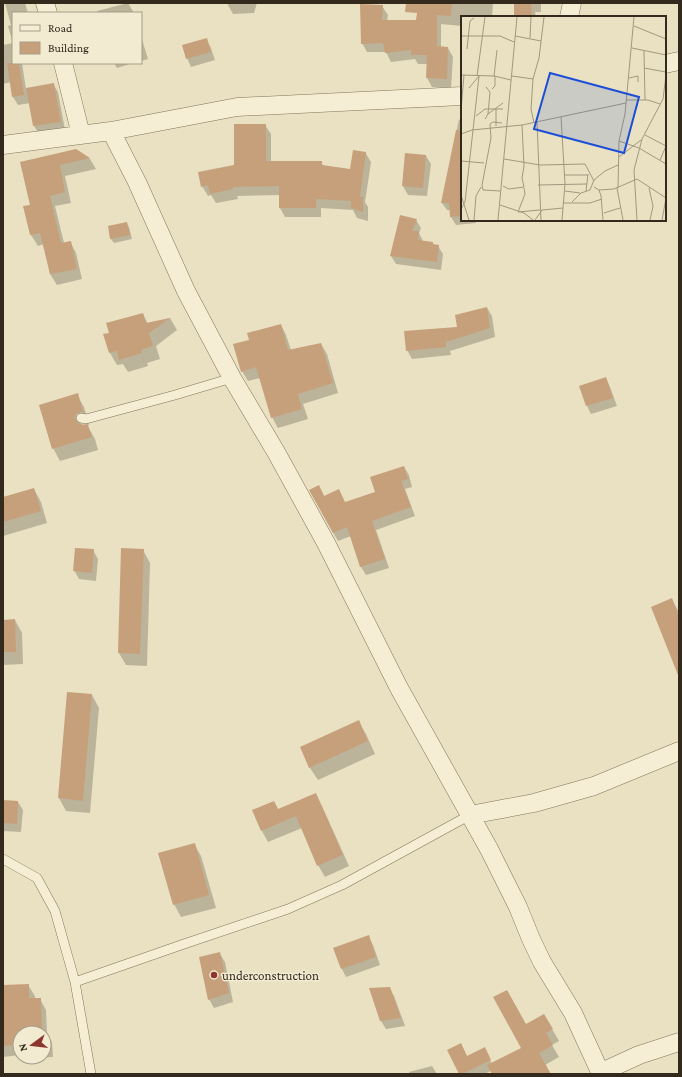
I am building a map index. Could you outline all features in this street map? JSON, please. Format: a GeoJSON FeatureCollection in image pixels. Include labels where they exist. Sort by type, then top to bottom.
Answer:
{"type":"FeatureCollection","features":[{"type":"Feature","properties":{"kind":"street"},"geometry":{"type":"LineString","coordinates":[[569,16],[572,3]]}},
{"type":"Feature","properties":{"kind":"street"},"geometry":{"type":"LineString","coordinates":[[666,64],[679,61]]}},
{"type":"Feature","properties":{"kind":"street"},"geometry":{"type":"LineString","coordinates":[[63,64],[81,135]]}},
{"type":"Feature","properties":{"kind":"street"},"geometry":{"type":"LineString","coordinates":[[3,145],[111,131],[237,107],[461,96]]}},
{"type":"Feature","properties":{"kind":"street"},"geometry":{"type":"LineString","coordinates":[[111,131],[137,182],[186,291],[232,378],[276,452],[399,688],[489,849],[518,907],[542,962],[574,1013],[600,1073],[639,1054],[679,1042]]}},
{"type":"Feature","properties":{"kind":"street"},"geometry":{"type":"LineString","coordinates":[[470,815],[534,803],[594,786],[679,751]]}},
{"type":"Feature","properties":{"kind":"lane"},"geometry":{"type":"LineString","coordinates":[[81,418],[86,419],[175,396],[232,378]]}},
{"type":"Feature","properties":{"kind":"lane"},"geometry":{"type":"LineString","coordinates":[[75,982],[288,909],[342,885],[470,815]]}},
{"type":"Feature","properties":{"kind":"lane"},"geometry":{"type":"LineString","coordinates":[[3,859],[37,878],[55,911],[75,982],[91,1074]]}},
{"type":"Feature","properties":{"kind":"building"},"geometry":{"type":"Polygon","coordinates":[[[406,3],[452,3],[451,16],[437,15],[437,46],[448,47],[447,79],[426,78],[427,55],[411,55],[411,50],[385,53],[383,43],[361,44],[360,4],[383,5],[382,20],[416,20],[417,13],[405,12],[406,3]]]}},
{"type":"Feature","properties":{"kind":"building"},"geometry":{"type":"Polygon","coordinates":[[[514,3],[531,3],[532,16],[514,16],[514,3]]]}},
{"type":"Feature","properties":{"kind":"building"},"geometry":{"type":"Polygon","coordinates":[[[207,38],[211,52],[186,59],[182,45],[207,38]]]}},
{"type":"Feature","properties":{"kind":"building"},"geometry":{"type":"Polygon","coordinates":[[[7,63],[19,64],[24,95],[12,97],[7,63]]]}},
{"type":"Feature","properties":{"kind":"building"},"geometry":{"type":"Polygon","coordinates":[[[54,83],[61,122],[33,126],[26,88],[54,83]]]}},
{"type":"Feature","properties":{"kind":"building"},"geometry":{"type":"Polygon","coordinates":[[[234,124],[266,124],[266,161],[322,161],[322,165],[350,169],[353,150],[366,152],[360,197],[363,197],[363,212],[351,208],[351,201],[316,199],[316,208],[279,208],[279,186],[233,187],[233,189],[210,194],[208,185],[201,187],[198,172],[234,165],[234,124]]]}},
{"type":"Feature","properties":{"kind":"building"},"geometry":{"type":"Polygon","coordinates":[[[456,130],[461,131],[461,216],[450,217],[449,203],[441,203],[456,130]]]}},
{"type":"Feature","properties":{"kind":"building"},"geometry":{"type":"Polygon","coordinates":[[[76,149],[90,158],[60,165],[65,192],[50,196],[61,243],[71,241],[77,269],[50,274],[40,233],[30,235],[23,206],[30,205],[20,162],[76,149]]]}},
{"type":"Feature","properties":{"kind":"building"},"geometry":{"type":"Polygon","coordinates":[[[405,153],[426,155],[423,188],[402,186],[405,153]]]}},
{"type":"Feature","properties":{"kind":"building"},"geometry":{"type":"Polygon","coordinates":[[[400,215],[417,219],[412,231],[419,231],[418,240],[433,242],[433,244],[439,245],[437,262],[390,256],[400,215]]]}},
{"type":"Feature","properties":{"kind":"building"},"geometry":{"type":"Polygon","coordinates":[[[127,222],[130,235],[110,239],[108,226],[127,222]]]}},
{"type":"Feature","properties":{"kind":"building"},"geometry":{"type":"Polygon","coordinates":[[[487,307],[490,328],[446,342],[446,347],[406,351],[404,331],[457,327],[455,315],[487,307]]]}},
{"type":"Feature","properties":{"kind":"building"},"geometry":{"type":"Polygon","coordinates":[[[143,313],[146,323],[170,318],[149,333],[153,346],[141,350],[142,353],[119,360],[117,351],[109,353],[103,334],[109,333],[106,323],[143,313]]]}},
{"type":"Feature","properties":{"kind":"building"},"geometry":{"type":"Polygon","coordinates":[[[281,324],[288,350],[321,343],[333,383],[298,394],[302,409],[271,418],[256,367],[241,372],[233,344],[249,340],[247,333],[281,324]]]}},
{"type":"Feature","properties":{"kind":"building"},"geometry":{"type":"Polygon","coordinates":[[[606,377],[613,398],[586,406],[579,386],[606,377]]]}},
{"type":"Feature","properties":{"kind":"building"},"geometry":{"type":"Polygon","coordinates":[[[78,393],[83,412],[79,412],[75,416],[75,420],[79,424],[88,425],[92,437],[52,449],[39,405],[78,393]]]}},
{"type":"Feature","properties":{"kind":"building"},"geometry":{"type":"Polygon","coordinates":[[[404,466],[408,479],[401,481],[411,507],[372,521],[385,559],[360,567],[347,527],[333,533],[309,490],[319,485],[324,496],[339,489],[345,502],[375,492],[370,477],[404,466]]]}},
{"type":"Feature","properties":{"kind":"building"},"geometry":{"type":"Polygon","coordinates":[[[34,488],[41,511],[3,522],[3,497],[34,488]]]}},
{"type":"Feature","properties":{"kind":"building"},"geometry":{"type":"Polygon","coordinates":[[[75,548],[94,549],[92,573],[73,571],[75,548]]]}},
{"type":"Feature","properties":{"kind":"building"},"geometry":{"type":"Polygon","coordinates":[[[121,548],[144,549],[140,654],[118,653],[121,548]]]}},
{"type":"Feature","properties":{"kind":"building"},"geometry":{"type":"Polygon","coordinates":[[[672,598],[679,616],[678,675],[651,607],[672,598]]]}},
{"type":"Feature","properties":{"kind":"building"},"geometry":{"type":"Polygon","coordinates":[[[15,619],[16,652],[3,652],[3,620],[15,619]]]}},
{"type":"Feature","properties":{"kind":"building"},"geometry":{"type":"Polygon","coordinates":[[[67,692],[92,694],[83,801],[58,798],[67,692]]]}},
{"type":"Feature","properties":{"kind":"building"},"geometry":{"type":"Polygon","coordinates":[[[359,720],[368,741],[309,768],[300,747],[359,720]]]}},
{"type":"Feature","properties":{"kind":"building"},"geometry":{"type":"Polygon","coordinates":[[[316,793],[343,855],[317,866],[296,816],[261,831],[252,810],[274,801],[278,809],[316,793]]]}},
{"type":"Feature","properties":{"kind":"building"},"geometry":{"type":"Polygon","coordinates":[[[3,800],[18,801],[17,824],[3,823],[3,800]]]}},
{"type":"Feature","properties":{"kind":"building"},"geometry":{"type":"Polygon","coordinates":[[[195,843],[209,895],[173,905],[158,853],[195,843]]]}},
{"type":"Feature","properties":{"kind":"building"},"geometry":{"type":"Polygon","coordinates":[[[369,935],[376,957],[341,969],[333,948],[369,935]]]}},
{"type":"Feature","properties":{"kind":"building","name":"underconstruction"},"geometry":{"type":"Polygon","coordinates":[[[220,952],[229,993],[208,1000],[199,957],[220,952]]]}},
{"type":"Feature","properties":{"kind":"building"},"geometry":{"type":"Polygon","coordinates":[[[29,984],[29,998],[41,998],[42,1025],[12,1025],[12,1045],[3,1046],[3,985],[29,984]]]}},
{"type":"Feature","properties":{"kind":"building"},"geometry":{"type":"Polygon","coordinates":[[[390,987],[401,1018],[380,1021],[369,988],[390,987]]]}},
{"type":"Feature","properties":{"kind":"building"},"geometry":{"type":"Polygon","coordinates":[[[507,990],[526,1024],[544,1014],[553,1029],[546,1033],[553,1045],[539,1053],[551,1074],[492,1074],[487,1065],[521,1048],[493,997],[507,990]]]}},
{"type":"Feature","properties":{"kind":"building"},"geometry":{"type":"Polygon","coordinates":[[[461,1043],[467,1056],[485,1047],[491,1060],[462,1074],[459,1074],[447,1050],[461,1043]]]}},
{"type":"Feature","properties":{"kind":"place","name":"underconstruction"},"geometry":{"type":"Point","coordinates":[214,975]}}]}
